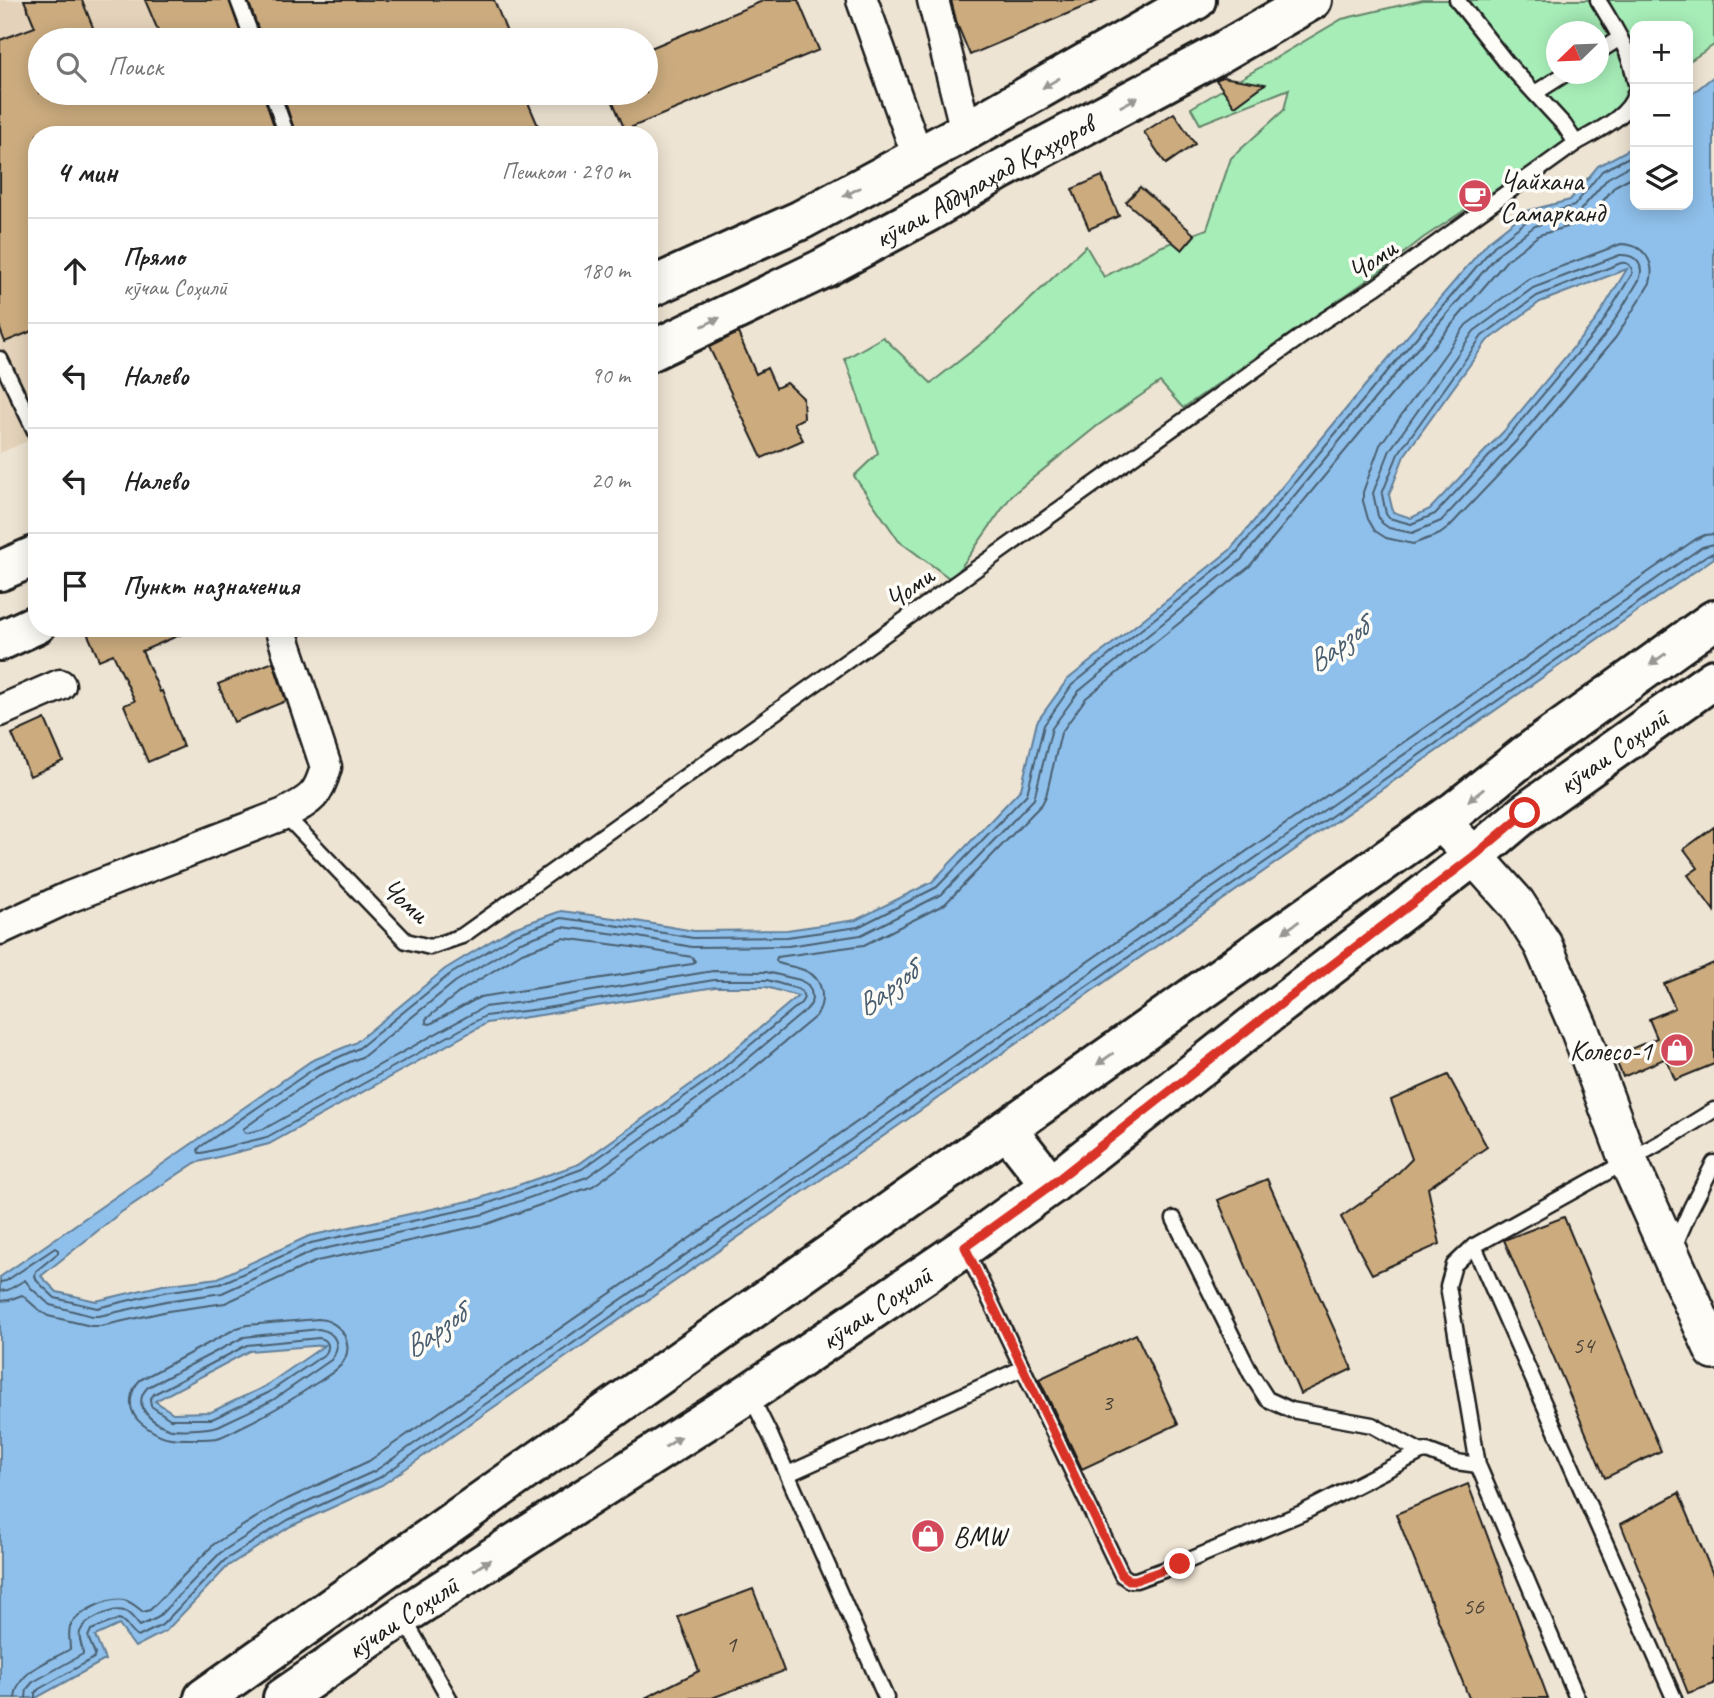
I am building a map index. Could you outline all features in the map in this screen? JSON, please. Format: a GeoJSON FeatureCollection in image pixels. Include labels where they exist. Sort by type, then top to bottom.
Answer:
{"type":"FeatureCollection","features":[{"type":"Feature","properties":{"kind":"main road","name":"кӯчаи Абдулаҳад Қаҳҳоров"},"geometry":{"type":"LineString","coordinates":[[658,284],[802,219],[967,131],[1196,0]]}},
{"type":"Feature","properties":{"kind":"main road","name":"кӯчаи Абдулаҳад Қаҳҳоров"},"geometry":{"type":"LineString","coordinates":[[658,348],[834,262],[928,212],[1002,169],[1220,53],[1311,0]]}},
{"type":"Feature","properties":{"kind":"main road"},"geometry":{"type":"LineString","coordinates":[[0,571],[28,559]]}},
{"type":"Feature","properties":{"kind":"main road"},"geometry":{"type":"LineString","coordinates":[[204,1698],[1455,811],[1602,699],[1714,620]]}},
{"type":"Feature","properties":{"kind":"main road"},"geometry":{"type":"LineString","coordinates":[[0,641],[28,628]]}},
{"type":"Feature","properties":{"kind":"main road","name":"кӯчаи Соҳилӣ"},"geometry":{"type":"LineString","coordinates":[[297,1694],[402,1616],[749,1393],[965,1247],[1051,1185],[1474,856],[1525,813],[1714,679]]}},
{"type":"Feature","properties":{"kind":"main road"},"geometry":{"type":"LineString","coordinates":[[1007,1129],[1051,1185]]}},
{"type":"Feature","properties":{"kind":"street"},"geometry":{"type":"LineString","coordinates":[[863,0],[918,157]]}},
{"type":"Feature","properties":{"kind":"street"},"geometry":{"type":"LineString","coordinates":[[933,0],[967,131]]}},
{"type":"Feature","properties":{"kind":"street"},"geometry":{"type":"LineString","coordinates":[[0,929],[69,897],[284,814],[306,803],[320,786],[326,767],[283,637]]}},
{"type":"Feature","properties":{"kind":"street"},"geometry":{"type":"LineString","coordinates":[[0,711],[60,685]]}},
{"type":"Feature","properties":{"kind":"street"},"geometry":{"type":"LineString","coordinates":[[1440,821],[1516,904],[1543,945],[1580,1031],[1628,1160],[1714,1351]]}},
{"type":"Feature","properties":{"kind":"lane"},"geometry":{"type":"LineString","coordinates":[[238,0],[248,28]]}},
{"type":"Feature","properties":{"kind":"lane"},"geometry":{"type":"LineString","coordinates":[[1457,0],[1506,62],[1564,125],[1576,143]]}},
{"type":"Feature","properties":{"kind":"lane"},"geometry":{"type":"LineString","coordinates":[[1598,0],[1614,24],[1630,62]]}},
{"type":"Feature","properties":{"kind":"lane"},"geometry":{"type":"LineString","coordinates":[[1609,45],[1620,38]]}},
{"type":"Feature","properties":{"kind":"lane"},"geometry":{"type":"LineString","coordinates":[[1535,93],[1549,84]]}},
{"type":"Feature","properties":{"kind":"lane"},"geometry":{"type":"LineString","coordinates":[[276,105],[284,126]]}},
{"type":"Feature","properties":{"kind":"lane","name":"Чоми"},"geometry":{"type":"LineString","coordinates":[[284,814],[407,941],[430,947],[462,936],[1323,321],[1377,287],[1576,143],[1614,120],[1630,105]]}},
{"type":"Feature","properties":{"kind":"lane"},"geometry":{"type":"LineString","coordinates":[[0,359],[28,417]]}},
{"type":"Feature","properties":{"kind":"lane"},"geometry":{"type":"LineString","coordinates":[[1577,1698],[1478,1465],[1448,1286],[1454,1265],[1474,1246],[1714,1111]]}},
{"type":"Feature","properties":{"kind":"lane"},"geometry":{"type":"LineString","coordinates":[[1671,1254],[1714,1163]]}},
{"type":"Feature","properties":{"kind":"lane"},"geometry":{"type":"LineString","coordinates":[[1174,1219],[1251,1374],[1267,1399],[1291,1410],[1372,1425],[1421,1452]]}},
{"type":"Feature","properties":{"kind":"lane"},"geometry":{"type":"LineString","coordinates":[[1474,1246],[1674,1698]]}},
{"type":"Feature","properties":{"kind":"lane"},"geometry":{"type":"LineString","coordinates":[[965,1247],[1122,1575],[1129,1580],[1180,1564],[1302,1513],[1421,1452],[1427,1451],[1456,1462],[1478,1465]]}},
{"type":"Feature","properties":{"kind":"lane"},"geometry":{"type":"LineString","coordinates":[[788,1474],[1023,1368]]}},
{"type":"Feature","properties":{"kind":"lane"},"geometry":{"type":"LineString","coordinates":[[749,1393],[788,1474],[886,1698]]}},
{"type":"Feature","properties":{"kind":"lane"},"geometry":{"type":"LineString","coordinates":[[402,1616],[449,1698]]}},
{"type":"Feature","properties":{"kind":"shaded area"},"geometry":{"type":"Polygon","coordinates":[[[0,0],[188,0],[198,28],[28,28],[28,105],[228,105],[236,126],[28,126],[28,441],[0,453],[0,0]]]}},
{"type":"Feature","properties":{"kind":"green space"},"geometry":{"type":"Polygon","coordinates":[[[1423,0],[1714,0],[1714,45],[1693,59],[1693,21],[1630,21],[1630,100],[1423,238],[1385,268],[1183,408],[1160,382],[1097,426],[1012,495],[952,580],[899,541],[854,476],[878,453],[845,359],[883,337],[931,383],[995,333],[1086,246],[1104,277],[1160,247],[1207,229],[1231,158],[1284,110],[1289,89],[1200,124],[1191,108],[1342,19],[1423,0]]]}},
{"type":"Feature","properties":{"kind":"water","name":"Варзоб"},"geometry":{"type":"Polygon","coordinates":[[[1714,76],[1714,558],[382,1485],[291,1526],[228,1566],[166,1631],[135,1647],[119,1625],[95,1636],[105,1660],[36,1698],[0,1698],[0,1277],[311,1061],[355,1043],[445,969],[511,929],[561,911],[694,931],[787,930],[856,920],[932,882],[1021,789],[1037,722],[1067,680],[1230,550],[1489,241],[1527,211],[1570,200],[1598,166],[1630,149],[1630,210],[1693,210],[1693,93],[1714,76]],[[1627,269],[1540,302],[1487,341],[1404,456],[1389,495],[1393,512],[1411,518],[1430,509],[1505,430],[1596,320],[1627,269]],[[715,987],[487,1023],[269,1144],[195,1163],[120,1213],[41,1276],[57,1292],[96,1301],[163,1285],[218,1278],[309,1236],[478,1199],[579,1164],[704,1075],[798,996],[766,987],[715,987]],[[325,1345],[249,1351],[155,1401],[173,1413],[211,1412],[264,1387],[325,1345]]]}},
{"type":"Feature","properties":{"kind":"building"},"geometry":{"type":"Polygon","coordinates":[[[24,0],[82,0],[93,28],[32,28],[35,27],[24,0]]]}},
{"type":"Feature","properties":{"kind":"building"},"geometry":{"type":"Polygon","coordinates":[[[145,0],[229,0],[239,28],[157,28],[145,0]]]}},
{"type":"Feature","properties":{"kind":"building"},"geometry":{"type":"Polygon","coordinates":[[[248,0],[494,0],[505,28],[258,28],[248,0]]]}},
{"type":"Feature","properties":{"kind":"building"},"geometry":{"type":"Polygon","coordinates":[[[765,0],[798,0],[819,50],[635,126],[623,126],[614,105],[658,105],[658,45],[765,0]]]}},
{"type":"Feature","properties":{"kind":"building"},"geometry":{"type":"Polygon","coordinates":[[[951,0],[1100,0],[970,55],[957,24],[951,0]]]}},
{"type":"Feature","properties":{"kind":"building"},"geometry":{"type":"Polygon","coordinates":[[[28,30],[28,105],[267,105],[274,126],[28,126],[28,333],[5,342],[0,329],[0,40],[28,30]]]}},
{"type":"Feature","properties":{"kind":"building"},"geometry":{"type":"Polygon","coordinates":[[[1222,77],[1265,84],[1235,106],[1216,80],[1222,77]]]}},
{"type":"Feature","properties":{"kind":"building"},"geometry":{"type":"Polygon","coordinates":[[[286,105],[529,105],[538,126],[293,126],[286,105]]]}},
{"type":"Feature","properties":{"kind":"building"},"geometry":{"type":"Polygon","coordinates":[[[1174,113],[1195,144],[1166,164],[1144,132],[1174,113]]]}},
{"type":"Feature","properties":{"kind":"building"},"geometry":{"type":"Polygon","coordinates":[[[1102,176],[1119,216],[1089,229],[1072,189],[1102,176]]]}},
{"type":"Feature","properties":{"kind":"building"},"geometry":{"type":"Polygon","coordinates":[[[1140,187],[1195,235],[1182,250],[1126,202],[1140,187]]]}},
{"type":"Feature","properties":{"kind":"building"},"geometry":{"type":"Polygon","coordinates":[[[738,333],[756,374],[767,368],[776,388],[787,383],[803,398],[804,418],[794,423],[803,440],[762,458],[709,347],[738,333]]]}},
{"type":"Feature","properties":{"kind":"building"},"geometry":{"type":"Polygon","coordinates":[[[89,637],[175,637],[142,651],[160,692],[162,691],[183,747],[148,762],[124,705],[135,701],[113,654],[99,660],[89,637]]]}},
{"type":"Feature","properties":{"kind":"building"},"geometry":{"type":"Polygon","coordinates":[[[273,662],[286,701],[234,722],[218,684],[273,662]]]}},
{"type":"Feature","properties":{"kind":"building"},"geometry":{"type":"Polygon","coordinates":[[[45,719],[63,761],[30,776],[12,734],[45,719]]]}},
{"type":"Feature","properties":{"kind":"building"},"geometry":{"type":"Polygon","coordinates":[[[1714,827],[1714,911],[1688,875],[1698,868],[1684,849],[1714,827]]]}},
{"type":"Feature","properties":{"kind":"building"},"geometry":{"type":"Polygon","coordinates":[[[1714,963],[1714,1064],[1675,1080],[1666,1058],[1623,1077],[1614,1056],[1657,1038],[1649,1019],[1675,1008],[1664,984],[1714,963]]]}},
{"type":"Feature","properties":{"kind":"building"},"geometry":{"type":"Polygon","coordinates":[[[1448,1075],[1487,1147],[1428,1188],[1440,1244],[1372,1274],[1341,1217],[1384,1187],[1412,1159],[1391,1100],[1448,1075]]]}},
{"type":"Feature","properties":{"kind":"building"},"geometry":{"type":"Polygon","coordinates":[[[1267,1179],[1352,1369],[1300,1394],[1218,1200],[1267,1179]]]}},
{"type":"Feature","properties":{"kind":"building"},"geometry":{"type":"Polygon","coordinates":[[[1564,1217],[1661,1451],[1605,1478],[1504,1240],[1564,1217]]]}},
{"type":"Feature","properties":{"kind":"building"},"geometry":{"type":"Polygon","coordinates":[[[1136,1334],[1178,1424],[1082,1469],[1039,1379],[1136,1334]]]}},
{"type":"Feature","properties":{"kind":"building"},"geometry":{"type":"Polygon","coordinates":[[[1468,1484],[1548,1698],[1469,1698],[1396,1514],[1468,1484]]]}},
{"type":"Feature","properties":{"kind":"building"},"geometry":{"type":"Polygon","coordinates":[[[1679,1493],[1714,1577],[1714,1684],[1688,1693],[1621,1524],[1679,1493]]]}},
{"type":"Feature","properties":{"kind":"building"},"geometry":{"type":"Polygon","coordinates":[[[753,1589],[784,1671],[712,1698],[645,1698],[699,1671],[678,1617],[753,1589]]]}},
{"type":"Feature","properties":{"kind":"place","name":"Чайхана Самарканд"},"geometry":{"type":"Point","coordinates":[1475,196]}},
{"type":"Feature","properties":{"kind":"place","name":"Колесо-1"},"geometry":{"type":"Point","coordinates":[1677,1050]}},
{"type":"Feature","properties":{"kind":"place","name":"BMW"},"geometry":{"type":"Point","coordinates":[928,1536]}},
{"type":"Feature","properties":{"kind":"route"},"geometry":{"type":"LineString","coordinates":[[1180,1564],[1136,1580],[1129,1580],[1122,1575],[965,1247],[1051,1185],[1474,856],[1525,813]]}}]}
